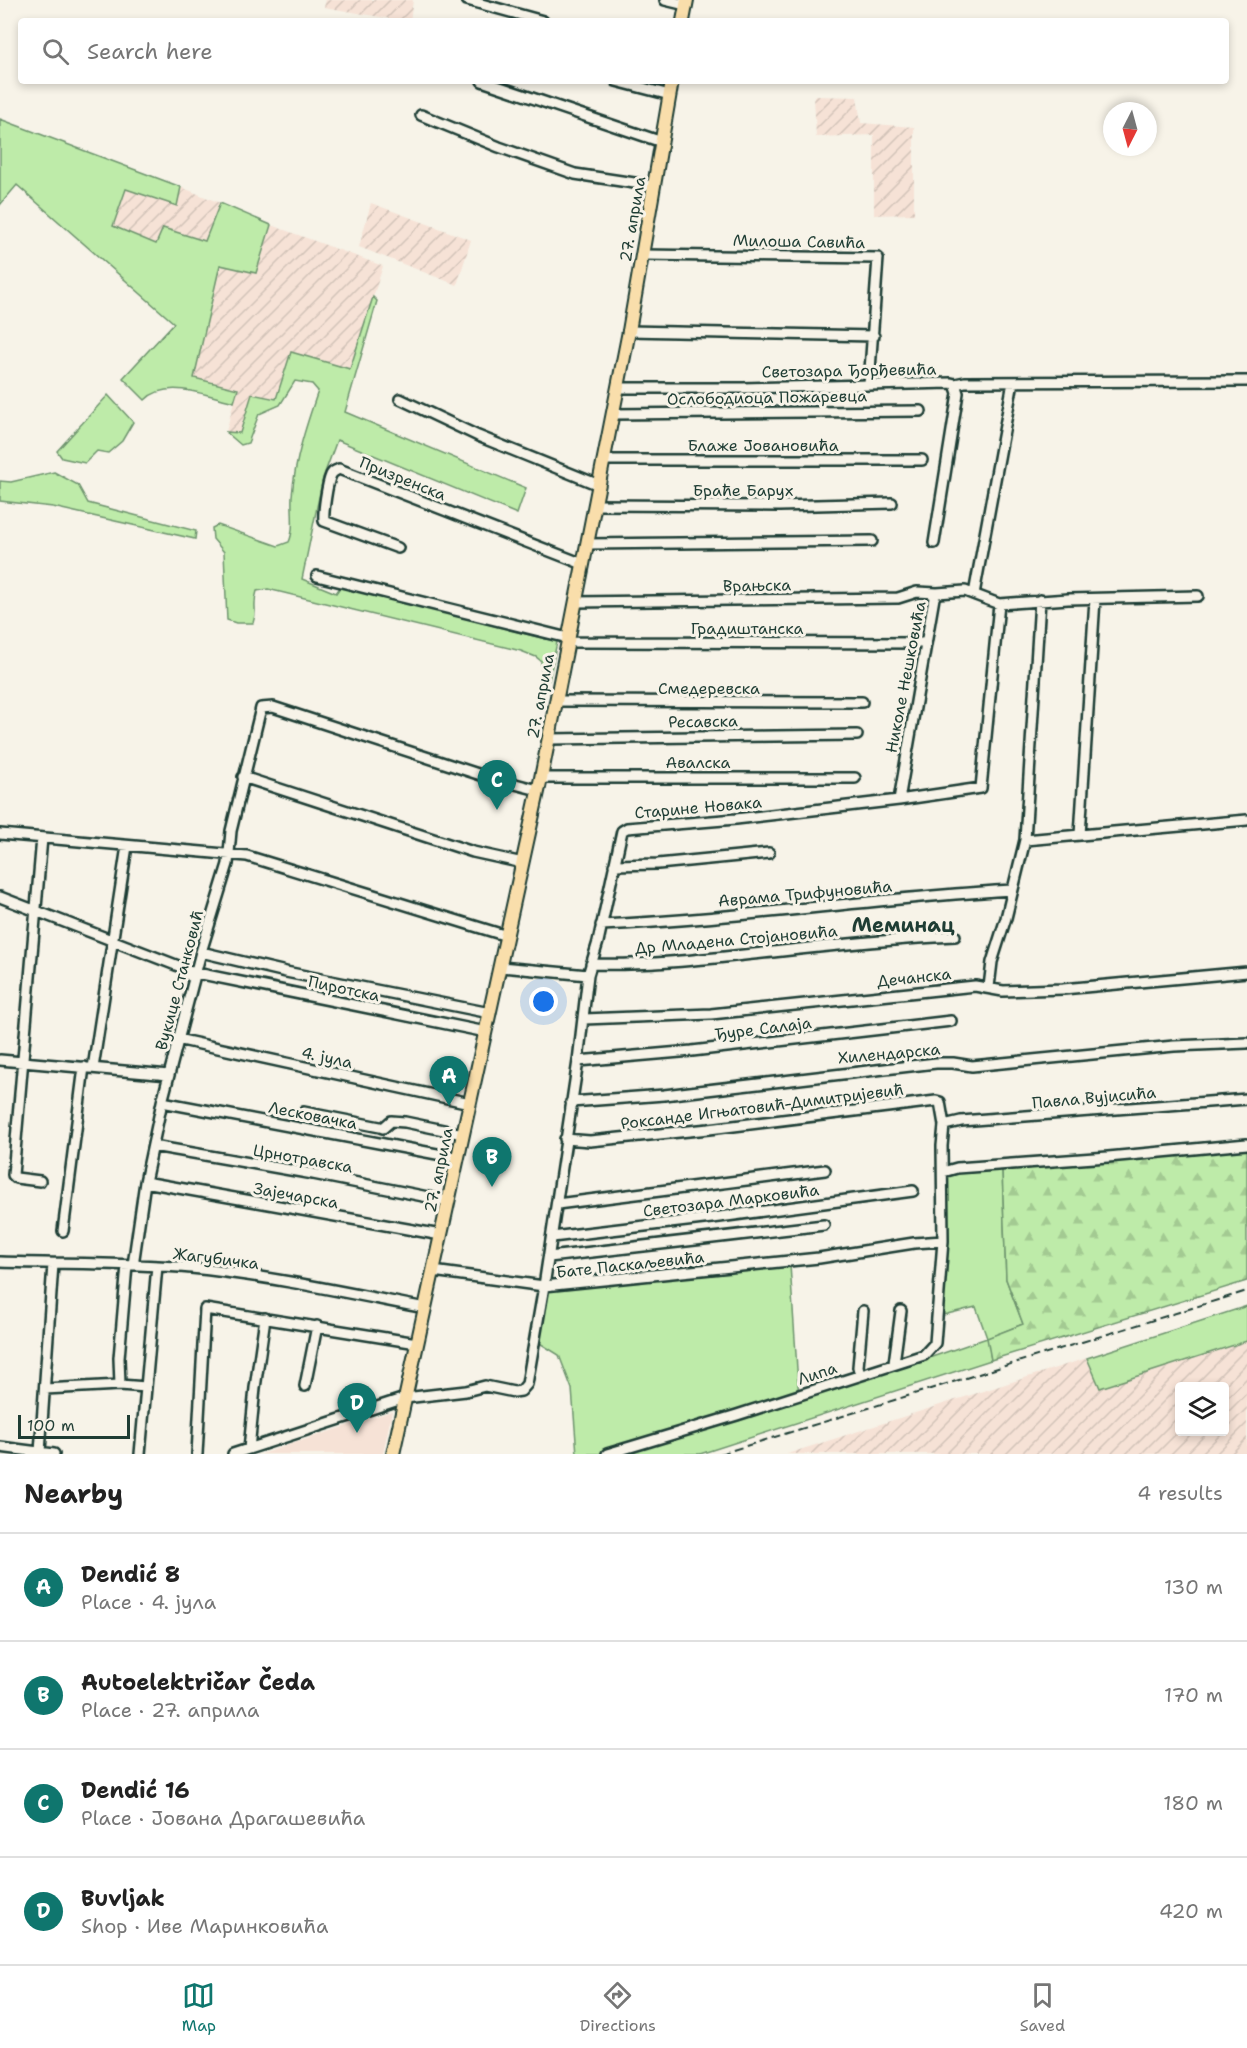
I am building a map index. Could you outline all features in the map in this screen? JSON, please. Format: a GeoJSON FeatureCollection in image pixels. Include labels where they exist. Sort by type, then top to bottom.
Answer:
{"type":"FeatureCollection","features":[{"type":"Feature","properties":{"kind":"main road"},"geometry":{"type":"LineString","coordinates":[[683,18],[686,2]]}},
{"type":"Feature","properties":{"kind":"main road","name":"27. априла"},"geometry":{"type":"LineString","coordinates":[[393,1454],[549,739],[629,331],[672,84]]}},
{"type":"Feature","properties":{"kind":"street"},"geometry":{"type":"LineString","coordinates":[[467,0],[532,18]]}},
{"type":"Feature","properties":{"kind":"street"},"geometry":{"type":"LineString","coordinates":[[665,0],[686,2]]}},
{"type":"Feature","properties":{"kind":"street"},"geometry":{"type":"LineString","coordinates":[[491,84],[662,142]]}},
{"type":"Feature","properties":{"kind":"street"},"geometry":{"type":"LineString","coordinates":[[628,84],[670,95]]}},
{"type":"Feature","properties":{"kind":"street"},"geometry":{"type":"LineString","coordinates":[[422,115],[499,147],[575,174],[654,186]]}},
{"type":"Feature","properties":{"kind":"street","name":"Милоша Савића"},"geometry":{"type":"LineString","coordinates":[[642,255],[878,258],[874,336]]}},
{"type":"Feature","properties":{"kind":"street"},"geometry":{"type":"LineString","coordinates":[[629,331],[874,336],[869,384]]}},
{"type":"Feature","properties":{"kind":"street"},"geometry":{"type":"LineString","coordinates":[[955,384],[965,382],[1247,381]]}},
{"type":"Feature","properties":{"kind":"street"},"geometry":{"type":"LineString","coordinates":[[974,594],[1013,382]]}},
{"type":"Feature","properties":{"kind":"street","name":"Светозара Ђорђевића"},"geometry":{"type":"LineString","coordinates":[[618,388],[955,384],[958,393],[934,543]]}},
{"type":"Feature","properties":{"kind":"street"},"geometry":{"type":"LineString","coordinates":[[400,399],[478,436],[599,485]]}},
{"type":"Feature","properties":{"kind":"street","name":"Ослободиоца Пожаревца"},"geometry":{"type":"LineString","coordinates":[[613,414],[921,411]]}},
{"type":"Feature","properties":{"kind":"street","name":"Блаже Јовановића"},"geometry":{"type":"LineString","coordinates":[[603,460],[922,460]]}},
{"type":"Feature","properties":{"kind":"street","name":"Призренска"},"geometry":{"type":"LineString","coordinates":[[398,548],[324,521],[331,476],[334,472],[339,469],[583,564]]}},
{"type":"Feature","properties":{"kind":"street","name":"Браће Барух"},"geometry":{"type":"LineString","coordinates":[[595,505],[779,506],[892,503]]}},
{"type":"Feature","properties":{"kind":"street"},"geometry":{"type":"LineString","coordinates":[[587,544],[872,541]]}},
{"type":"Feature","properties":{"kind":"street","name":"Градиштанска"},"geometry":{"type":"LineString","coordinates":[[317,576],[568,640],[926,643]]}},
{"type":"Feature","properties":{"kind":"street","name":"Николе Нешковића"},"geometry":{"type":"LineString","coordinates":[[899,800],[934,598],[937,593],[954,591],[974,594],[999,604],[1040,600],[1198,596]]}},
{"type":"Feature","properties":{"kind":"street","name":"Врањска"},"geometry":{"type":"LineString","coordinates":[[576,602],[898,598],[916,592],[937,593]]}},
{"type":"Feature","properties":{"kind":"street"},"geometry":{"type":"LineString","coordinates":[[1080,835],[1095,599]]}},
{"type":"Feature","properties":{"kind":"street"},"geometry":{"type":"LineString","coordinates":[[989,987],[992,962],[1006,918],[1025,840],[1040,600]]}},
{"type":"Feature","properties":{"kind":"street","name":"Старине Новака"},"geometry":{"type":"LineString","coordinates":[[544,1286],[584,1019],[588,975],[622,831],[627,828],[736,819],[981,788],[999,604]]}},
{"type":"Feature","properties":{"kind":"street","name":"Смедеревска"},"geometry":{"type":"LineString","coordinates":[[556,701],[862,702]]}},
{"type":"Feature","properties":{"kind":"street","name":"Вукице Станковић"},"geometry":{"type":"LineString","coordinates":[[120,1385],[119,1358],[130,1265],[162,1102],[192,984],[188,970],[200,956],[228,864],[231,831],[243,777],[259,711],[264,707]]}},
{"type":"Feature","properties":{"kind":"street","name":"Авалска"},"geometry":{"type":"LineString","coordinates":[[264,707],[273,707],[482,775],[539,784],[855,778]]}},
{"type":"Feature","properties":{"kind":"street","name":"Ресавска"},"geometry":{"type":"LineString","coordinates":[[549,739],[857,735]]}},
{"type":"Feature","properties":{"kind":"street"},"geometry":{"type":"LineString","coordinates":[[243,777],[473,852],[523,863]]}},
{"type":"Feature","properties":{"kind":"street"},"geometry":{"type":"LineString","coordinates":[[1025,840],[1247,820]]}},
{"type":"Feature","properties":{"kind":"street"},"geometry":{"type":"LineString","coordinates":[[0,834],[255,858],[355,891],[507,936]]}},
{"type":"Feature","properties":{"kind":"street"},"geometry":{"type":"LineString","coordinates":[[40,1181],[13,1176],[42,838]]}},
{"type":"Feature","properties":{"kind":"street"},"geometry":{"type":"LineString","coordinates":[[63,1231],[89,1068],[113,942],[127,846]]}},
{"type":"Feature","properties":{"kind":"street"},"geometry":{"type":"LineString","coordinates":[[614,865],[658,864],[769,853]]}},
{"type":"Feature","properties":{"kind":"street","name":"Аврама Трифуновића"},"geometry":{"type":"LineString","coordinates":[[601,926],[1012,890]]}},
{"type":"Feature","properties":{"kind":"street","name":"Пиротска"},"geometry":{"type":"LineString","coordinates":[[0,897],[188,970],[486,1032]]}},
{"type":"Feature","properties":{"kind":"street","name":"Др Младена Стојановића"},"geometry":{"type":"LineString","coordinates":[[591,964],[619,965],[697,960],[892,939],[955,936]]}},
{"type":"Feature","properties":{"kind":"street"},"geometry":{"type":"LineString","coordinates":[[188,970],[200,956],[490,1014]]}},
{"type":"Feature","properties":{"kind":"street"},"geometry":{"type":"LineString","coordinates":[[500,967],[588,975]]}},
{"type":"Feature","properties":{"kind":"street","name":"Дечанска"},"geometry":{"type":"LineString","coordinates":[[584,1019],[711,1014],[975,986],[1004,991],[1063,989],[1247,972]]}},
{"type":"Feature","properties":{"kind":"street","name":"Ђуре Салаја"},"geometry":{"type":"LineString","coordinates":[[578,1061],[692,1051],[951,1021]]}},
{"type":"Feature","properties":{"kind":"street","name":"4. јула"},"geometry":{"type":"LineString","coordinates":[[177,1039],[470,1103]]}},
{"type":"Feature","properties":{"kind":"street","name":"Хилендарска"},"geometry":{"type":"LineString","coordinates":[[571,1102],[664,1095],[936,1063],[972,1066],[1174,1047],[1247,1043]]}},
{"type":"Feature","properties":{"kind":"street"},"geometry":{"type":"LineString","coordinates":[[0,1060],[169,1075]]}},
{"type":"Feature","properties":{"kind":"street","name":"Павла Вујисића"},"geometry":{"type":"LineString","coordinates":[[944,1125],[961,1121],[1247,1099]]}},
{"type":"Feature","properties":{"kind":"street","name":"Роксанде Игњатовић-Димитријевић"},"geometry":{"type":"LineString","coordinates":[[565,1139],[590,1141],[709,1129],[936,1101],[940,1102],[944,1125]]}},
{"type":"Feature","properties":{"kind":"street","name":"Лесковачка"},"geometry":{"type":"LineString","coordinates":[[162,1102],[458,1158]]}},
{"type":"Feature","properties":{"kind":"street"},"geometry":{"type":"LineString","coordinates":[[304,1112],[383,1128],[391,1121],[405,1122],[463,1134]]}},
{"type":"Feature","properties":{"kind":"street","name":"Липа"},"geometry":{"type":"LineString","coordinates":[[607,1454],[924,1355],[935,1343],[944,1241],[942,1146],[944,1125]]}},
{"type":"Feature","properties":{"kind":"street"},"geometry":{"type":"LineString","coordinates":[[943,1172],[957,1168],[1108,1158],[1247,1144]]}},
{"type":"Feature","properties":{"kind":"street","name":"Црнотравска"},"geometry":{"type":"LineString","coordinates":[[153,1146],[448,1201]]}},
{"type":"Feature","properties":{"kind":"street"},"geometry":{"type":"LineString","coordinates":[[557,1204],[825,1170]]}},
{"type":"Feature","properties":{"kind":"street","name":"Зајечарска"},"geometry":{"type":"LineString","coordinates":[[146,1182],[441,1235]]}},
{"type":"Feature","properties":{"kind":"street","name":"Светозара Марковића"},"geometry":{"type":"LineString","coordinates":[[552,1237],[913,1191]]}},
{"type":"Feature","properties":{"kind":"street"},"geometry":{"type":"LineString","coordinates":[[549,1257],[824,1225]]}},
{"type":"Feature","properties":{"kind":"street","name":"Бате Паскаљевића"},"geometry":{"type":"LineString","coordinates":[[405,1398],[465,1391],[485,1386],[514,1392],[525,1389],[544,1286],[807,1260],[944,1241]]}},
{"type":"Feature","properties":{"kind":"street","name":"Жагубичка"},"geometry":{"type":"LineString","coordinates":[[0,1262],[193,1269],[288,1282],[425,1308]]}},
{"type":"Feature","properties":{"kind":"street"},"geometry":{"type":"LineString","coordinates":[[40,1452],[53,1264]]}},
{"type":"Feature","properties":{"kind":"street"},"geometry":{"type":"LineString","coordinates":[[140,1454],[157,1266]]}},
{"type":"Feature","properties":{"kind":"street"},"geometry":{"type":"LineString","coordinates":[[433,1271],[544,1286]]}},
{"type":"Feature","properties":{"kind":"street"},"geometry":{"type":"LineString","coordinates":[[196,1454],[205,1309],[417,1343]]}},
{"type":"Feature","properties":{"kind":"street"},"geometry":{"type":"LineString","coordinates":[[860,1375],[858,1367],[863,1311]]}},
{"type":"Feature","properties":{"kind":"street"},"geometry":{"type":"LineString","coordinates":[[894,1364],[901,1311]]}},
{"type":"Feature","properties":{"kind":"street"},"geometry":{"type":"LineString","coordinates":[[249,1449],[265,1317]]}},
{"type":"Feature","properties":{"kind":"street"},"geometry":{"type":"LineString","coordinates":[[305,1386],[317,1326]]}},
{"type":"Feature","properties":{"kind":"street"},"geometry":{"type":"LineString","coordinates":[[45,1389],[120,1385],[146,1387]]}},
{"type":"Feature","properties":{"kind":"street"},"geometry":{"type":"LineString","coordinates":[[233,1454],[405,1398]]}},
{"type":"Feature","properties":{"kind":"street"},"geometry":{"type":"LineString","coordinates":[[0,1447],[54,1454]]}},
{"type":"Feature","properties":{"kind":"shaded area"},"geometry":{"type":"Polygon","coordinates":[[[326,0],[413,0],[410,18],[386,18],[324,7],[326,0]]]}},
{"type":"Feature","properties":{"kind":"shaded area"},"geometry":{"type":"Polygon","coordinates":[[[814,96],[857,97],[861,123],[914,127],[914,214],[874,215],[874,135],[816,137],[814,96]]]}},
{"type":"Feature","properties":{"kind":"shaded area"},"geometry":{"type":"Polygon","coordinates":[[[181,187],[220,203],[205,241],[164,228],[156,244],[113,226],[126,189],[176,206],[181,187]]]}},
{"type":"Feature","properties":{"kind":"shaded area"},"geometry":{"type":"Polygon","coordinates":[[[371,203],[471,240],[457,285],[359,247],[371,203]]]}},
{"type":"Feature","properties":{"kind":"shaded area"},"geometry":{"type":"Polygon","coordinates":[[[271,225],[383,266],[350,369],[291,353],[276,399],[252,394],[240,434],[226,432],[237,389],[194,378],[220,264],[256,273],[271,225]]]}},
{"type":"Feature","properties":{"kind":"shaded area"},"geometry":{"type":"Polygon","coordinates":[[[1247,1341],[1247,1454],[787,1454],[1087,1358],[1101,1388],[1247,1341]]]}},
{"type":"Feature","properties":{"kind":"shaded area"},"geometry":{"type":"Polygon","coordinates":[[[392,1411],[383,1454],[261,1454],[392,1411]]]}},
{"type":"Feature","properties":{"kind":"green space"},"geometry":{"type":"Polygon","coordinates":[[[0,119],[181,187],[177,206],[126,189],[113,226],[156,244],[163,228],[205,241],[220,203],[271,225],[256,273],[220,265],[194,378],[238,389],[234,402],[176,389],[165,390],[145,400],[123,378],[174,323],[17,185],[0,205],[0,119]]]}},
{"type":"Feature","properties":{"kind":"green space"},"geometry":{"type":"Polygon","coordinates":[[[373,297],[377,301],[345,412],[526,488],[517,514],[337,440],[323,478],[302,579],[336,593],[341,586],[557,642],[549,680],[542,680],[541,661],[521,651],[268,589],[257,591],[253,623],[236,623],[227,620],[224,552],[213,539],[212,528],[218,525],[278,546],[289,542],[292,531],[292,496],[298,456],[318,391],[312,384],[295,381],[280,405],[259,414],[248,443],[241,445],[226,432],[240,433],[252,394],[276,399],[291,352],[350,369],[373,297]]]}},
{"type":"Feature","properties":{"kind":"green space"},"geometry":{"type":"Polygon","coordinates":[[[108,395],[133,422],[122,441],[108,453],[97,451],[85,463],[62,458],[57,451],[108,395]]]}},
{"type":"Feature","properties":{"kind":"green space"},"geometry":{"type":"Polygon","coordinates":[[[54,472],[78,485],[88,503],[196,531],[195,539],[53,507],[0,501],[0,481],[11,482],[54,472]]]}},
{"type":"Feature","properties":{"kind":"green space"},"geometry":{"type":"Polygon","coordinates":[[[1229,1148],[1247,1148],[1247,1281],[991,1360],[987,1338],[1023,1324],[1006,1279],[1002,1169],[1171,1156],[1229,1148]]]}},
{"type":"Feature","properties":{"kind":"green space"},"geometry":{"type":"Polygon","coordinates":[[[1002,1169],[1006,1279],[1023,1324],[988,1338],[991,1360],[700,1454],[577,1454],[572,1389],[559,1355],[538,1342],[546,1291],[790,1265],[799,1399],[877,1376],[987,1338],[976,1307],[943,1315],[948,1176],[956,1172],[1002,1169]]]}},
{"type":"Feature","properties":{"kind":"green space"},"geometry":{"type":"Polygon","coordinates":[[[1247,1306],[1247,1341],[1100,1388],[1087,1358],[1247,1306]]]}},
{"type":"Feature","properties":{"kind":"railway"},"geometry":{"type":"LineString","coordinates":[[720,1454],[1247,1291]]}},
{"type":"Feature","properties":{"kind":"place","name":"Dendić 16"},"geometry":{"type":"Point","coordinates":[497,810]}},
{"type":"Feature","properties":{"kind":"place","name":"Dendić 8"},"geometry":{"type":"Point","coordinates":[449,1106]}},
{"type":"Feature","properties":{"kind":"place","name":"Autoelektričar Čeda"},"geometry":{"type":"Point","coordinates":[492,1187]}},
{"type":"Feature","properties":{"kind":"place","name":"Buvljak"},"geometry":{"type":"Point","coordinates":[357,1433]}},
{"type":"Feature","properties":{"kind":"district","name":"Меминац"},"geometry":{"type":"Point","coordinates":[903,925]}}]}
